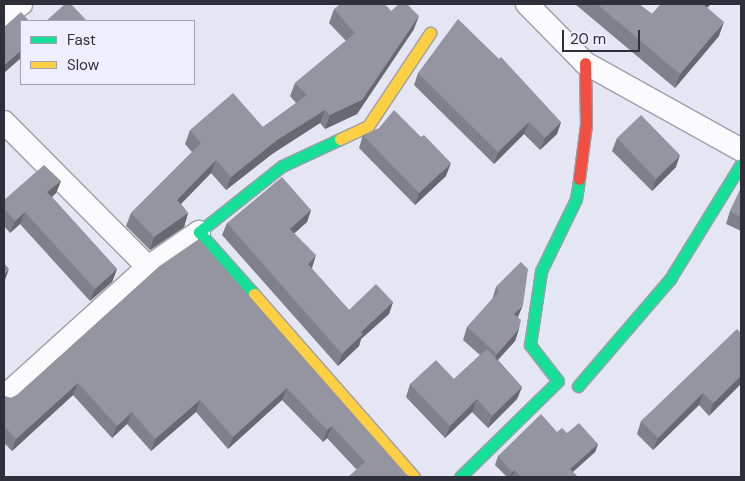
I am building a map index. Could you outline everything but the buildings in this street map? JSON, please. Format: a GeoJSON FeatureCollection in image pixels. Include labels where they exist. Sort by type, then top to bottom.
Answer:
{"type":"FeatureCollection","features":[{"type":"Feature","properties":{"kind":"street"},"geometry":{"type":"LineString","coordinates":[[4,16],[21,4]]}},
{"type":"Feature","properties":{"kind":"street"},"geometry":{"type":"LineString","coordinates":[[527,4],[585,63],[741,150]]}},
{"type":"Feature","properties":{"kind":"street"},"geometry":{"type":"LineString","coordinates":[[4,396],[148,267],[199,232],[282,166],[368,126],[430,33]]}},
{"type":"Feature","properties":{"kind":"street"},"geometry":{"type":"LineString","coordinates":[[460,477],[558,381],[530,345],[541,271],[576,199],[586,124],[585,63]]}},
{"type":"Feature","properties":{"kind":"street"},"geometry":{"type":"LineString","coordinates":[[4,122],[148,267]]}},
{"type":"Feature","properties":{"kind":"street"},"geometry":{"type":"LineString","coordinates":[[578,386],[670,279],[741,164]]}},
{"type":"Feature","properties":{"kind":"street"},"geometry":{"type":"LineString","coordinates":[[199,232],[414,477]]}},
{"type":"Feature","properties":{"kind":"traffic: fast"},"geometry":{"type":"LineString","coordinates":[[254,294],[199,232],[282,166],[340,139]]}},
{"type":"Feature","properties":{"kind":"traffic: fast"},"geometry":{"type":"LineString","coordinates":[[578,386],[670,279],[741,164]]}},
{"type":"Feature","properties":{"kind":"traffic: fast"},"geometry":{"type":"LineString","coordinates":[[460,477],[558,381],[530,345],[541,271],[576,199],[579,179]]}},
{"type":"Feature","properties":{"kind":"traffic: slow"},"geometry":{"type":"LineString","coordinates":[[340,139],[368,126],[430,33]]}},
{"type":"Feature","properties":{"kind":"traffic: slow"},"geometry":{"type":"LineString","coordinates":[[254,294],[414,477]]}},
{"type":"Feature","properties":{"kind":"traffic: jam"},"geometry":{"type":"LineString","coordinates":[[579,179],[586,124],[585,63]]}}]}
